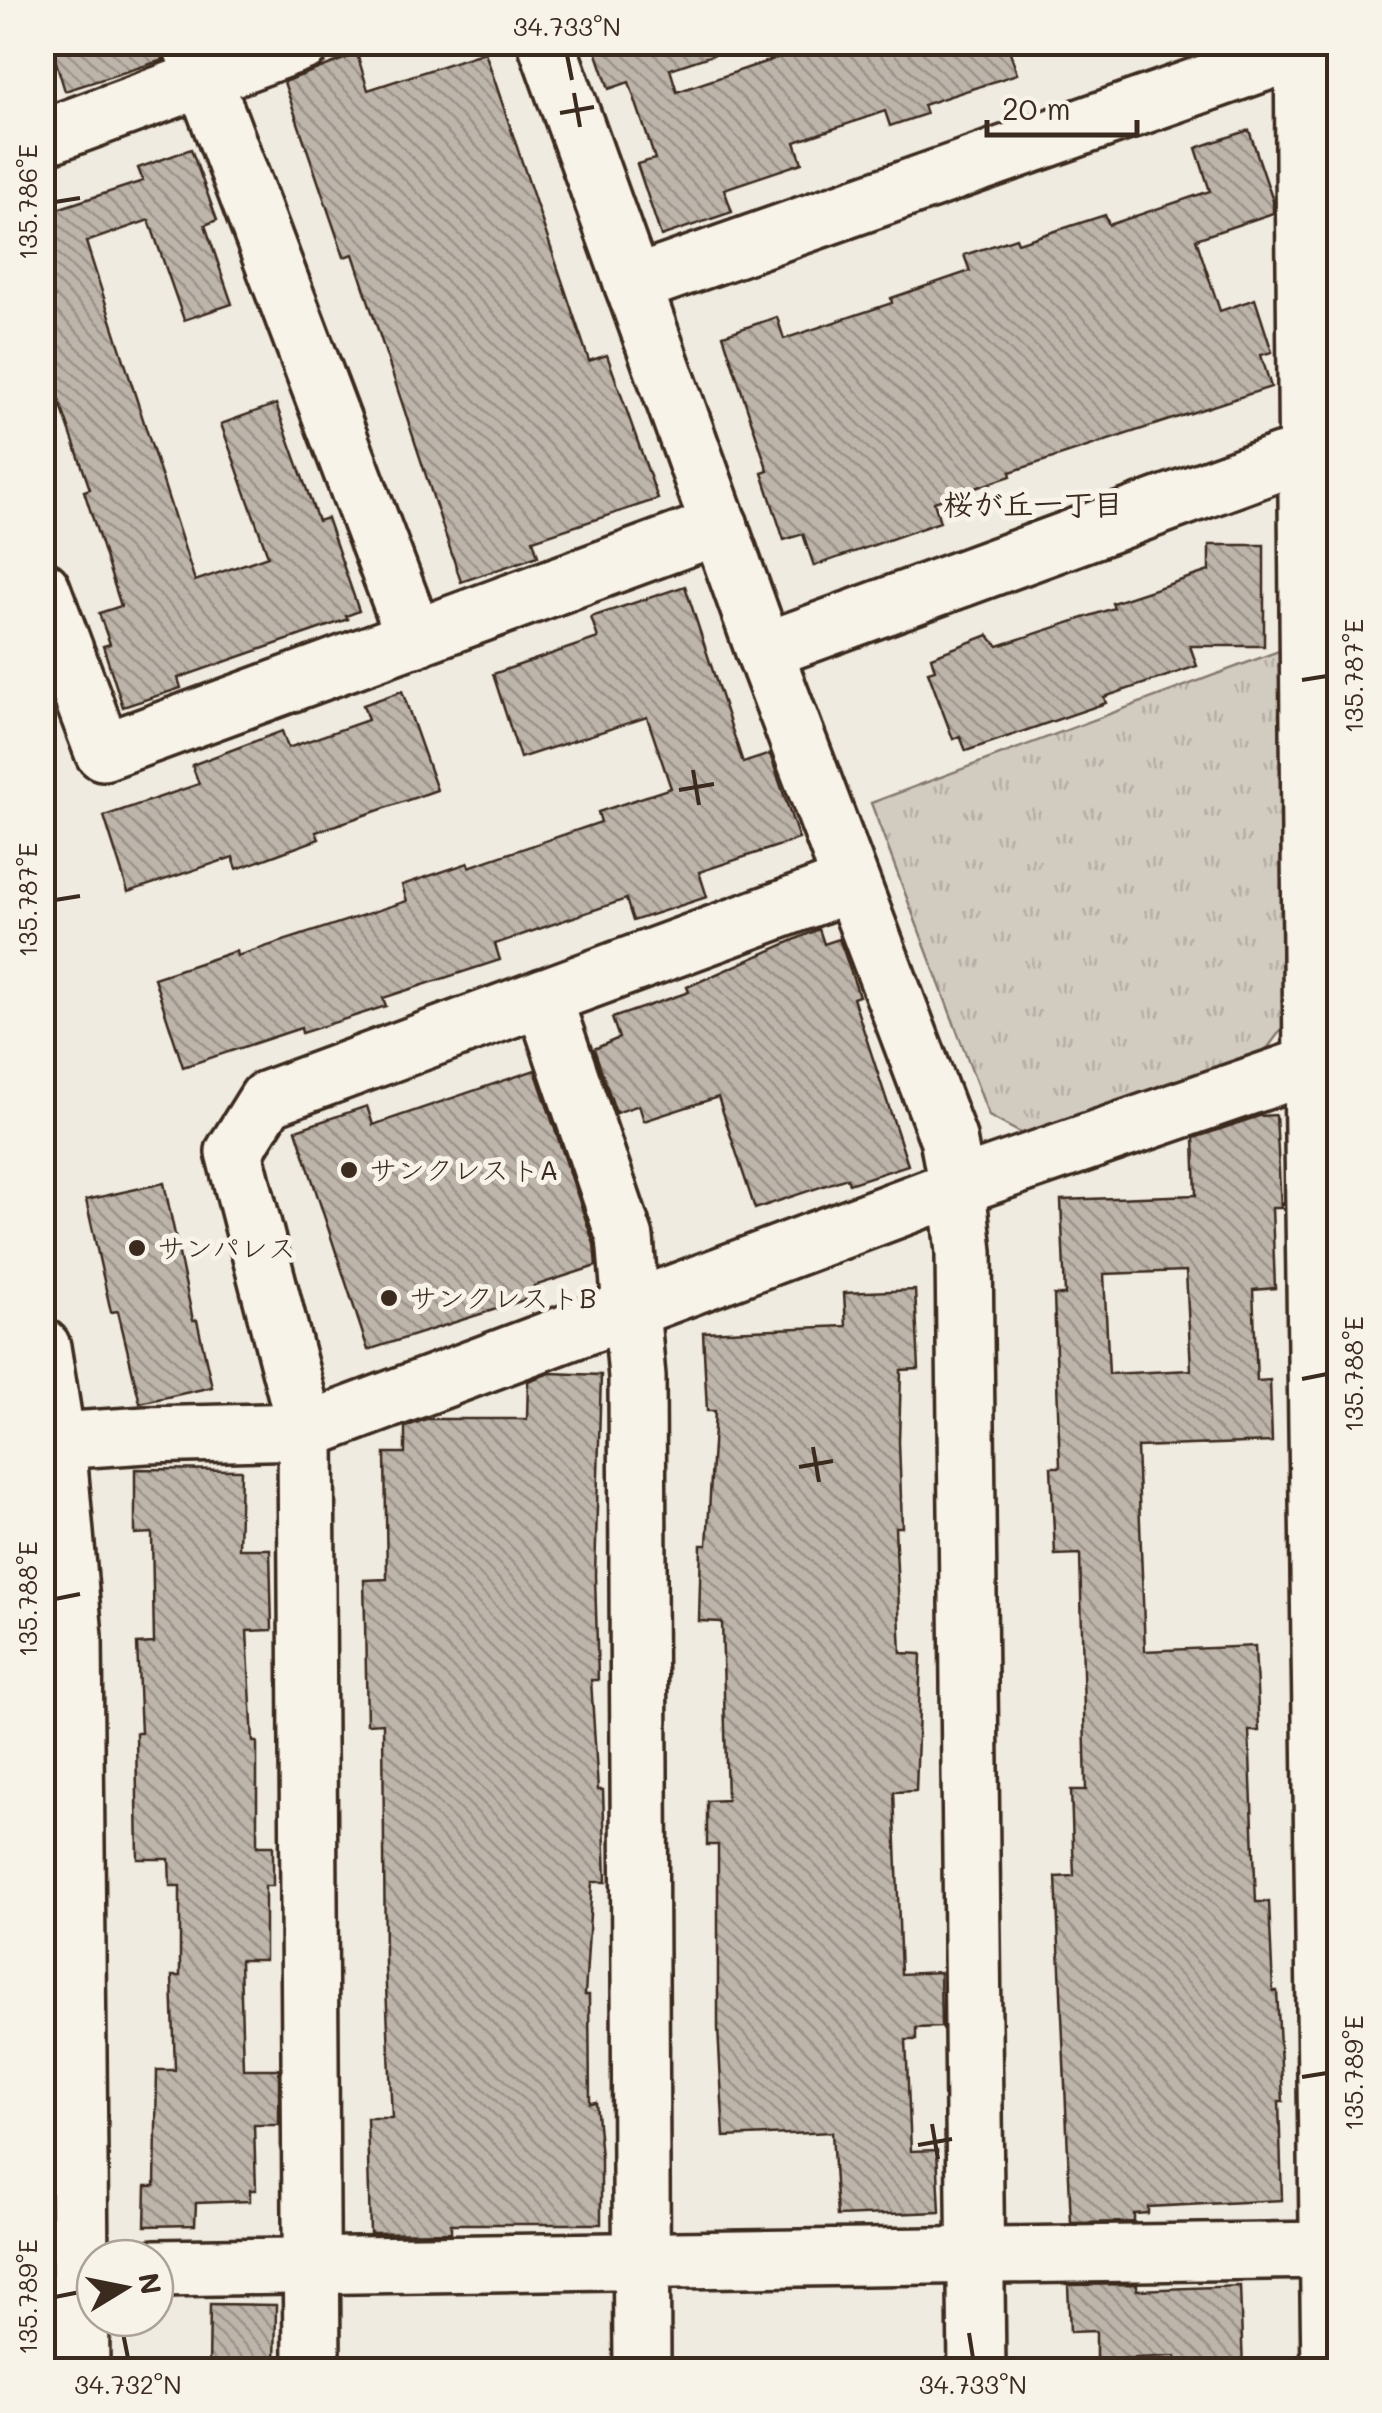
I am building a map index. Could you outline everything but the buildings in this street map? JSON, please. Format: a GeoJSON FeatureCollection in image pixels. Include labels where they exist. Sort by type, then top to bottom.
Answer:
{"type":"FeatureCollection","features":[{"type":"Feature","properties":{"kind":"street"},"geometry":{"type":"LineString","coordinates":[[42,138],[196,61],[303,42]]}},
{"type":"Feature","properties":{"kind":"street"},"geometry":{"type":"LineString","coordinates":[[546,42],[764,650],[948,1138],[964,1252],[977,2370]]}},
{"type":"Feature","properties":{"kind":"street"},"geometry":{"type":"LineString","coordinates":[[633,285],[1303,46],[1306,460],[1326,1060],[1334,2251],[1330,2370]]}},
{"type":"Feature","properties":{"kind":"street"},"geometry":{"type":"LineString","coordinates":[[196,61],[415,639]]}},
{"type":"Feature","properties":{"kind":"street"},"geometry":{"type":"LineString","coordinates":[[764,650],[1283,461],[1306,460]]}},
{"type":"Feature","properties":{"kind":"street"},"geometry":{"type":"LineString","coordinates":[[42,589],[103,752],[720,526]]}},
{"type":"Feature","properties":{"kind":"street"},"geometry":{"type":"LineString","coordinates":[[312,2370],[306,1431],[234,1152],[267,1099],[850,884]]}},
{"type":"Feature","properties":{"kind":"street"},"geometry":{"type":"LineString","coordinates":[[543,997],[624,1238],[637,1377],[642,2370]]}},
{"type":"Feature","properties":{"kind":"street"},"geometry":{"type":"LineString","coordinates":[[57,1441],[146,1434],[306,1431],[957,1188],[1326,1060]]}},
{"type":"Feature","properties":{"kind":"street"},"geometry":{"type":"LineString","coordinates":[[42,1347],[57,1441],[74,1637],[87,2238]]}},
{"type":"Feature","properties":{"kind":"street"},"geometry":{"type":"LineString","coordinates":[[175,2268],[1334,2251]]}},
{"type":"Feature","properties":{"kind":"street"},"geometry":{"type":"LineString","coordinates":[[81,2370],[83,2338]]}},
{"type":"Feature","properties":{"kind":"green space"},"geometry":{"type":"Polygon","coordinates":[[[1284,649],[1290,1018],[1266,1050],[1028,1137],[989,1116],[871,803],[1284,649]]]}},
{"type":"Feature","properties":{"kind":"place","name":"サンクレストA"},"geometry":{"type":"Point","coordinates":[349,1170]}},
{"type":"Feature","properties":{"kind":"place","name":"サンパレス"},"geometry":{"type":"Point","coordinates":[137,1248]}},
{"type":"Feature","properties":{"kind":"place","name":"サンクレストB"},"geometry":{"type":"Point","coordinates":[389,1298]}},
{"type":"Feature","properties":{"kind":"district","name":"桜が丘一丁目"},"geometry":{"type":"Point","coordinates":[1033,505]}}]}
